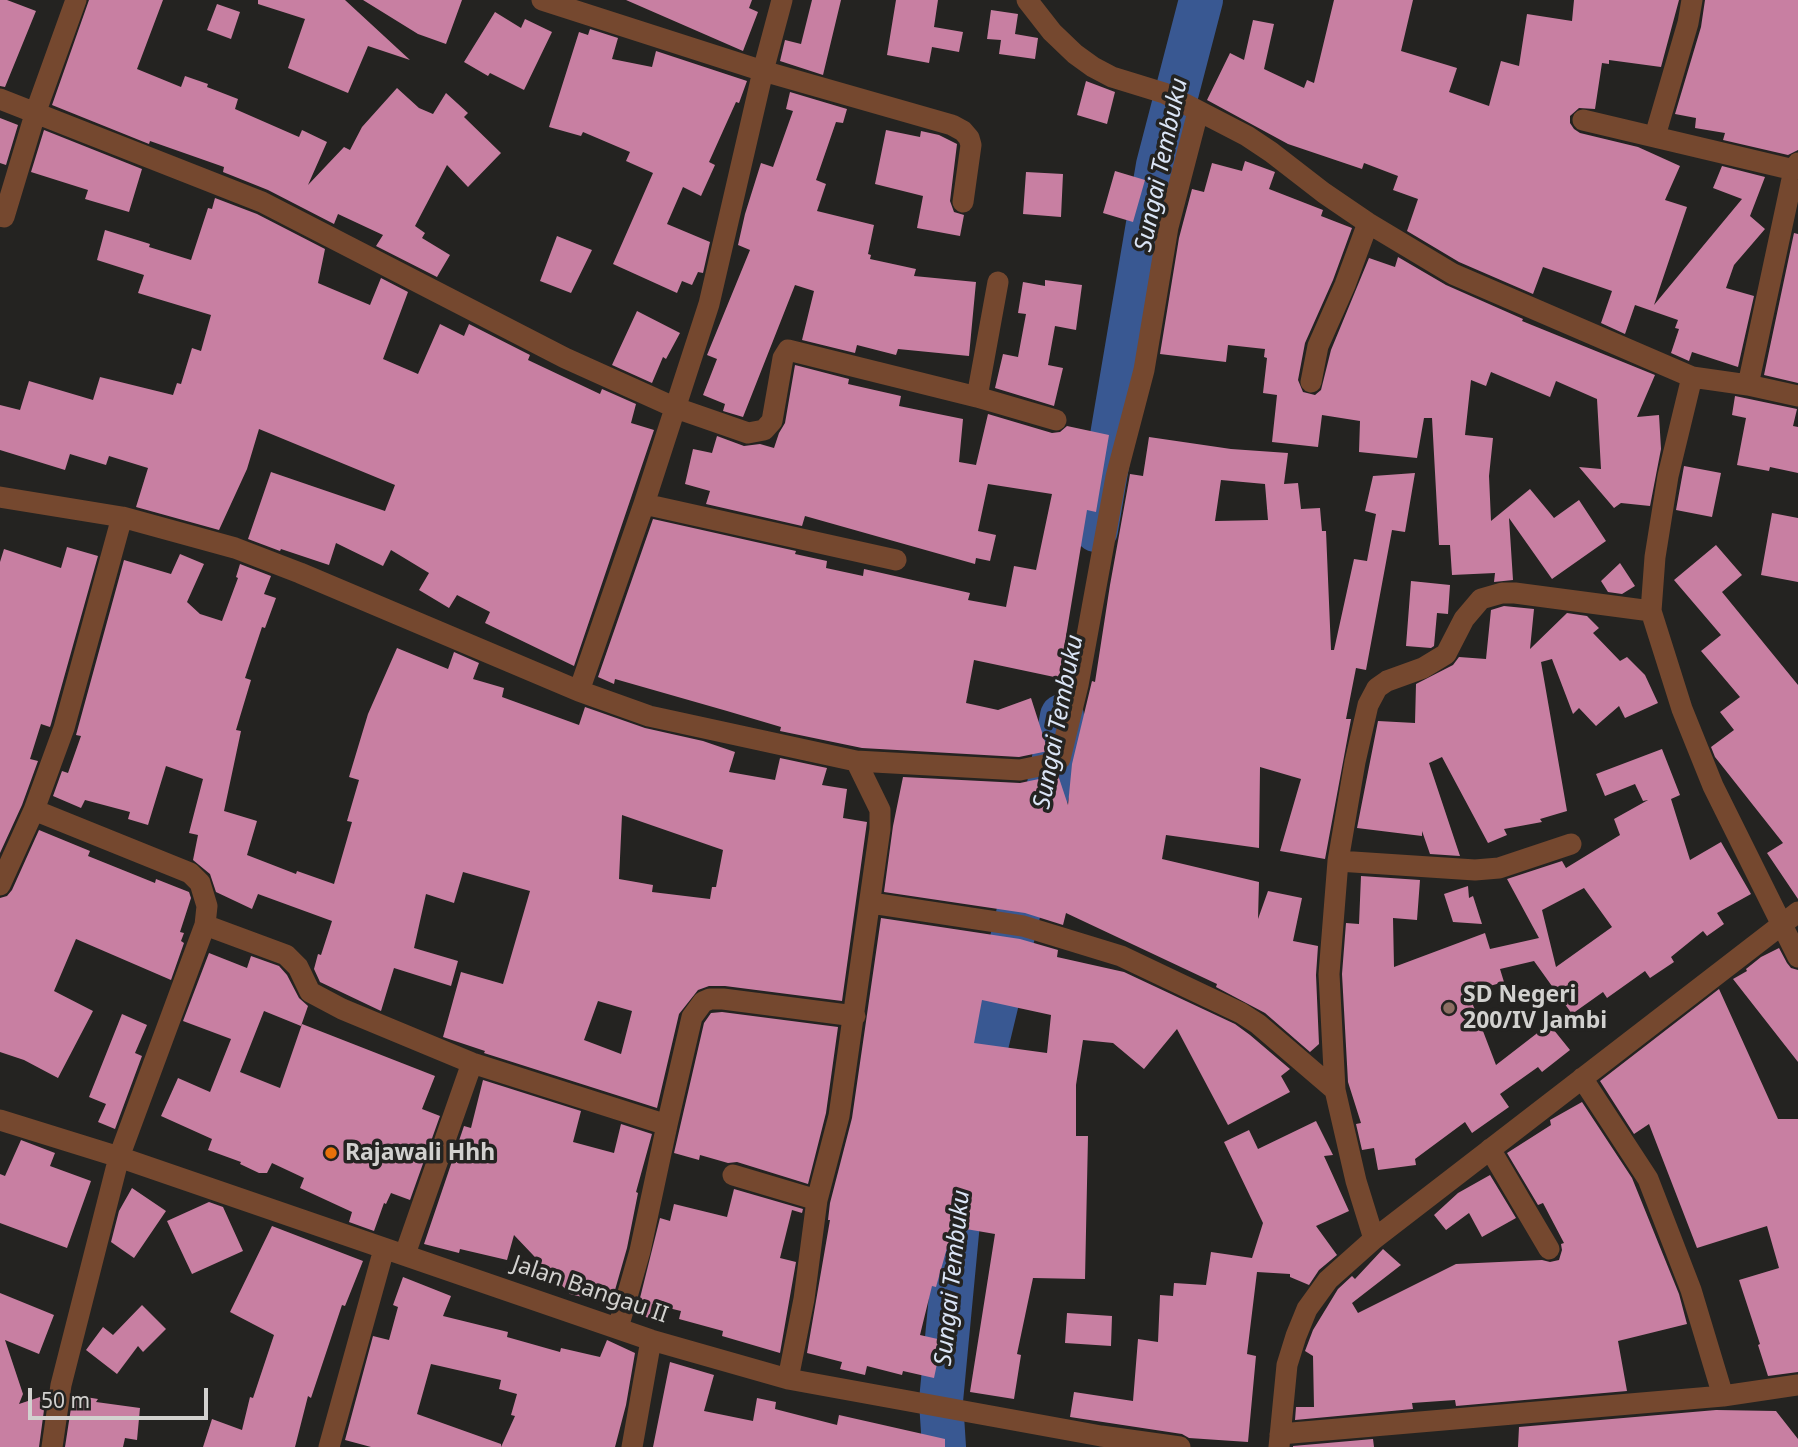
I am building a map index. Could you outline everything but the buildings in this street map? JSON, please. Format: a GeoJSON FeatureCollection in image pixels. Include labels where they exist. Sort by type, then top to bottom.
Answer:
{"type":"FeatureCollection","features":[{"type":"Feature","properties":{"kind":"street"},"geometry":{"type":"LineString","coordinates":[[4,217],[36,111],[76,0]]}},
{"type":"Feature","properties":{"kind":"street"},"geometry":{"type":"LineString","coordinates":[[542,0],[763,71],[952,125],[963,131],[971,145],[963,202]]}},
{"type":"Feature","properties":{"kind":"street"},"geometry":{"type":"LineString","coordinates":[[579,691],[709,304],[782,0]]}},
{"type":"Feature","properties":{"kind":"street"},"geometry":{"type":"LineString","coordinates":[[1027,0],[1052,32],[1093,67],[1112,77],[1164,93],[1271,152],[1368,223],[1453,274],[1692,377],[1748,385],[1798,397]]}},
{"type":"Feature","properties":{"kind":"street"},"geometry":{"type":"LineString","coordinates":[[1655,136],[1688,23],[1692,0]]}},
{"type":"Feature","properties":{"kind":"street"},"geometry":{"type":"LineString","coordinates":[[0,99],[262,202],[565,358],[676,408],[748,433],[764,430],[772,421],[783,358],[788,350],[978,397],[1056,420]]}},
{"type":"Feature","properties":{"kind":"street"},"geometry":{"type":"LineString","coordinates":[[0,498],[122,517],[235,548],[579,691],[649,716],[856,761],[1020,771],[1054,763],[1060,759],[1079,685],[1113,490],[1144,370],[1168,227],[1195,111]]}},
{"type":"Feature","properties":{"kind":"street"},"geometry":{"type":"LineString","coordinates":[[1583,120],[1796,166],[1748,385]]}},
{"type":"Feature","properties":{"kind":"street"},"geometry":{"type":"LineString","coordinates":[[1311,382],[1318,346],[1368,223]]}},
{"type":"Feature","properties":{"kind":"street"},"geometry":{"type":"LineString","coordinates":[[978,397],[998,282]]}},
{"type":"Feature","properties":{"kind":"street"},"geometry":{"type":"LineString","coordinates":[[1692,377],[1668,476],[1655,557],[1651,611],[1682,709],[1713,786],[1798,957]]}},
{"type":"Feature","properties":{"kind":"street"},"geometry":{"type":"LineString","coordinates":[[644,504],[897,560]]}},
{"type":"Feature","properties":{"kind":"street"},"geometry":{"type":"LineString","coordinates":[[0,885],[34,810],[64,728],[122,517]]}},
{"type":"Feature","properties":{"kind":"street"},"geometry":{"type":"LineString","coordinates":[[1374,1239],[1356,1181],[1335,1090],[1329,974],[1338,861],[1368,705],[1377,688],[1387,681],[1423,668],[1446,654],[1464,619],[1481,599],[1502,593],[1515,593],[1651,611]]}},
{"type":"Feature","properties":{"kind":"street"},"geometry":{"type":"LineString","coordinates":[[788,1379],[804,1299],[817,1200],[839,1116],[880,830],[880,810],[856,761]]}},
{"type":"Feature","properties":{"kind":"street"},"geometry":{"type":"LineString","coordinates":[[34,810],[190,873],[200,883],[205,894],[205,925],[119,1157],[61,1385],[52,1447]]}},
{"type":"Feature","properties":{"kind":"street"},"geometry":{"type":"LineString","coordinates":[[1338,861],[1475,870],[1499,868],[1571,844]]}},
{"type":"Feature","properties":{"kind":"street"},"geometry":{"type":"LineString","coordinates":[[871,903],[1017,925],[1121,956],[1241,1013],[1258,1024],[1335,1090]]}},
{"type":"Feature","properties":{"kind":"street"},"geometry":{"type":"LineString","coordinates":[[1798,912],[1374,1239],[1328,1280],[1307,1309],[1287,1365],[1279,1440],[1723,1396],[1798,1385]]}},
{"type":"Feature","properties":{"kind":"street"},"geometry":{"type":"LineString","coordinates":[[205,925],[286,956],[298,967],[305,985],[314,996],[472,1063],[667,1125]]}},
{"type":"Feature","properties":{"kind":"street"},"geometry":{"type":"LineString","coordinates":[[618,1328],[640,1251],[692,1017],[703,1002],[723,999],[855,1016]]}},
{"type":"Feature","properties":{"kind":"street"},"geometry":{"type":"LineString","coordinates":[[329,1447],[394,1252],[472,1063]]}},
{"type":"Feature","properties":{"kind":"street"},"geometry":{"type":"LineString","coordinates":[[1582,1078],[1648,1179],[1691,1290],[1723,1396]]}},
{"type":"Feature","properties":{"kind":"street","name":"Jalan Bangau II"},"geometry":{"type":"LineString","coordinates":[[0,1120],[119,1157],[651,1340],[788,1379],[1101,1436],[1180,1447]]}},
{"type":"Feature","properties":{"kind":"street"},"geometry":{"type":"LineString","coordinates":[[1490,1149],[1549,1249]]}},
{"type":"Feature","properties":{"kind":"street"},"geometry":{"type":"LineString","coordinates":[[733,1175],[817,1200]]}},
{"type":"Feature","properties":{"kind":"street"},"geometry":{"type":"LineString","coordinates":[[632,1447],[651,1340]]}},
{"type":"Feature","properties":{"kind":"waterway","name":"Sungai Tembuku"},"geometry":{"type":"LineString","coordinates":[[1096,530],[1158,165],[1201,0]]}},
{"type":"Feature","properties":{"kind":"waterway","name":"Sungai Tembuku"},"geometry":{"type":"LineString","coordinates":[[973,1101],[1048,790],[1062,716]]}},
{"type":"Feature","properties":{"kind":"waterway","name":"Sungai Tembuku"},"geometry":{"type":"LineString","coordinates":[[944,1447],[941,1401],[961,1191]]}},
{"type":"Feature","properties":{"kind":"place","name":"SD Negeri 200/IV Jambi"},"geometry":{"type":"Point","coordinates":[1449,1008]}},
{"type":"Feature","properties":{"kind":"place","name":"Rajawali Hhh"},"geometry":{"type":"Point","coordinates":[331,1153]}}]}
